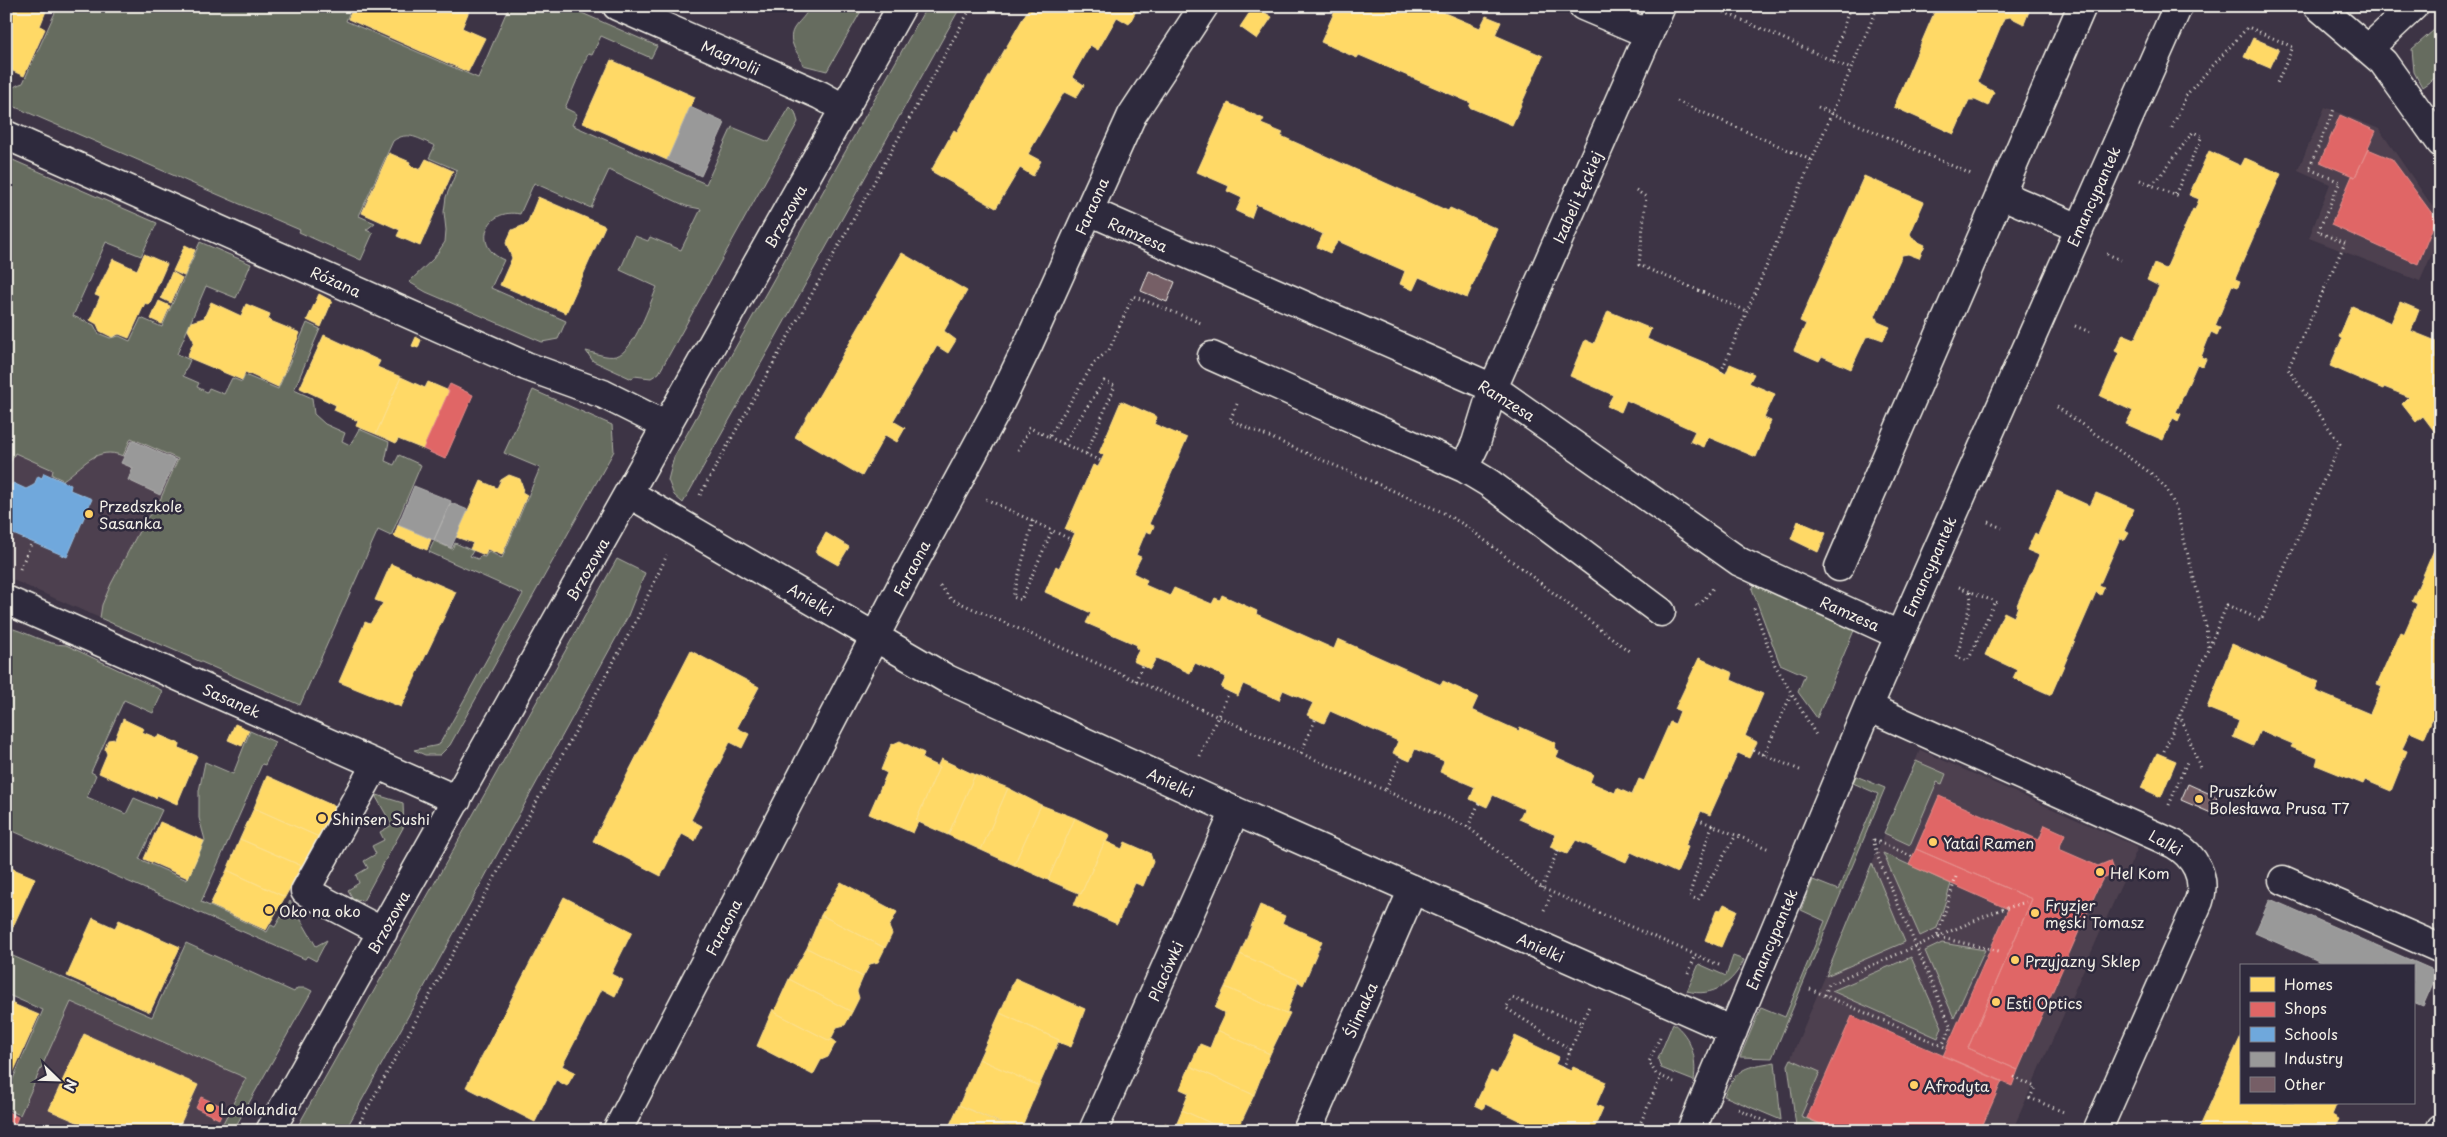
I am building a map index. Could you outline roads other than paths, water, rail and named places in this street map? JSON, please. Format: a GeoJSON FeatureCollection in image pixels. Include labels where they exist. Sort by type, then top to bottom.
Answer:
{"type":"FeatureCollection","features":[{"type":"Feature","properties":{"kind":"street","name":"Magnolii"},"geometry":{"type":"LineString","coordinates":[[617,6],[820,95],[845,109]]}},
{"type":"Feature","properties":{"kind":"street","name":"Brzozowa"},"geometry":{"type":"LineString","coordinates":[[270,1131],[630,494],[902,6]]}},
{"type":"Feature","properties":{"kind":"street","name":"Faraona"},"geometry":{"type":"LineString","coordinates":[[617,1131],[1024,354],[1132,115],[1204,6]]}},
{"type":"Feature","properties":{"kind":"street"},"geometry":{"type":"LineString","coordinates":[[1583,6],[1649,34]]}},
{"type":"Feature","properties":{"kind":"street","name":"Izabeli Łęckiej"},"geometry":{"type":"LineString","coordinates":[[1464,468],[1476,443],[1493,388],[1661,6]]}},
{"type":"Feature","properties":{"kind":"street"},"geometry":{"type":"LineString","coordinates":[[1839,567],[2082,6]]}},
{"type":"Feature","properties":{"kind":"street","name":"Emancypantek"},"geometry":{"type":"LineString","coordinates":[[1691,1131],[1899,635],[2178,6]]}},
{"type":"Feature","properties":{"kind":"street"},"geometry":{"type":"LineString","coordinates":[[2318,6],[2382,62],[2441,143]]}},
{"type":"Feature","properties":{"kind":"street"},"geometry":{"type":"LineString","coordinates":[[2368,49],[2414,6]]}},
{"type":"Feature","properties":{"kind":"street","name":"Różana"},"geometry":{"type":"LineString","coordinates":[[6,135],[526,366],[602,394],[667,426]]}},
{"type":"Feature","properties":{"kind":"street"},"geometry":{"type":"LineString","coordinates":[[2000,194],[2079,228]]}},
{"type":"Feature","properties":{"kind":"street","name":"Ramzesa"},"geometry":{"type":"LineString","coordinates":[[1089,211],[1493,388],[1740,562],[1899,635]]}},
{"type":"Feature","properties":{"kind":"street"},"geometry":{"type":"LineString","coordinates":[[1212,356],[1464,468],[1489,483],[1661,612]]}},
{"type":"Feature","properties":{"kind":"street","name":"Anielki"},"geometry":{"type":"LineString","coordinates":[[630,494],[947,679],[1235,811],[1733,1031]]}},
{"type":"Feature","properties":{"kind":"street","name":"Sasanek"},"geometry":{"type":"LineString","coordinates":[[6,600],[457,800]]}},
{"type":"Feature","properties":{"kind":"street","name":"Lalki"},"geometry":{"type":"LineString","coordinates":[[1868,707],[2182,849],[2188,854],[2201,875],[2202,893],[2098,1129]]}},
{"type":"Feature","properties":{"kind":"street"},"geometry":{"type":"LineString","coordinates":[[376,764],[305,891],[383,932]]}},
{"type":"Feature","properties":{"kind":"street","name":"Placówki"},"geometry":{"type":"LineString","coordinates":[[1093,1131],[1235,811]]}},
{"type":"Feature","properties":{"kind":"street"},"geometry":{"type":"LineString","coordinates":[[2283,880],[2441,949]]}},
{"type":"Feature","properties":{"kind":"street","name":"Ślimaka"},"geometry":{"type":"LineString","coordinates":[[1307,1131],[1413,889]]}},
{"type":"Feature","properties":{"kind":"place","name":"Przedszkole Sasanka"},"geometry":{"type":"Point","coordinates":[89,514]}},
{"type":"Feature","properties":{"kind":"place","name":"Pruszków Bolesława Prusa T7"},"geometry":{"type":"Point","coordinates":[2199,799]}},
{"type":"Feature","properties":{"kind":"place","name":"Shinsen Sushi"},"geometry":{"type":"Point","coordinates":[322,818]}},
{"type":"Feature","properties":{"kind":"place","name":"Yatai Ramen"},"geometry":{"type":"Point","coordinates":[1933,842]}},
{"type":"Feature","properties":{"kind":"place","name":"Hel Kom"},"geometry":{"type":"Point","coordinates":[2100,872]}},
{"type":"Feature","properties":{"kind":"place","name":"Oko na oko"},"geometry":{"type":"Point","coordinates":[269,910]}},
{"type":"Feature","properties":{"kind":"place","name":"Fryzjer męski Tomasz"},"geometry":{"type":"Point","coordinates":[2035,913]}},
{"type":"Feature","properties":{"kind":"place","name":"Przyjazny Sklep"},"geometry":{"type":"Point","coordinates":[2015,960]}},
{"type":"Feature","properties":{"kind":"place","name":"Esti Optics"},"geometry":{"type":"Point","coordinates":[1996,1002]}},
{"type":"Feature","properties":{"kind":"place","name":"Afrodyta"},"geometry":{"type":"Point","coordinates":[1914,1085]}},
{"type":"Feature","properties":{"kind":"place","name":"Lodolandia"},"geometry":{"type":"Point","coordinates":[210,1108]}}]}
